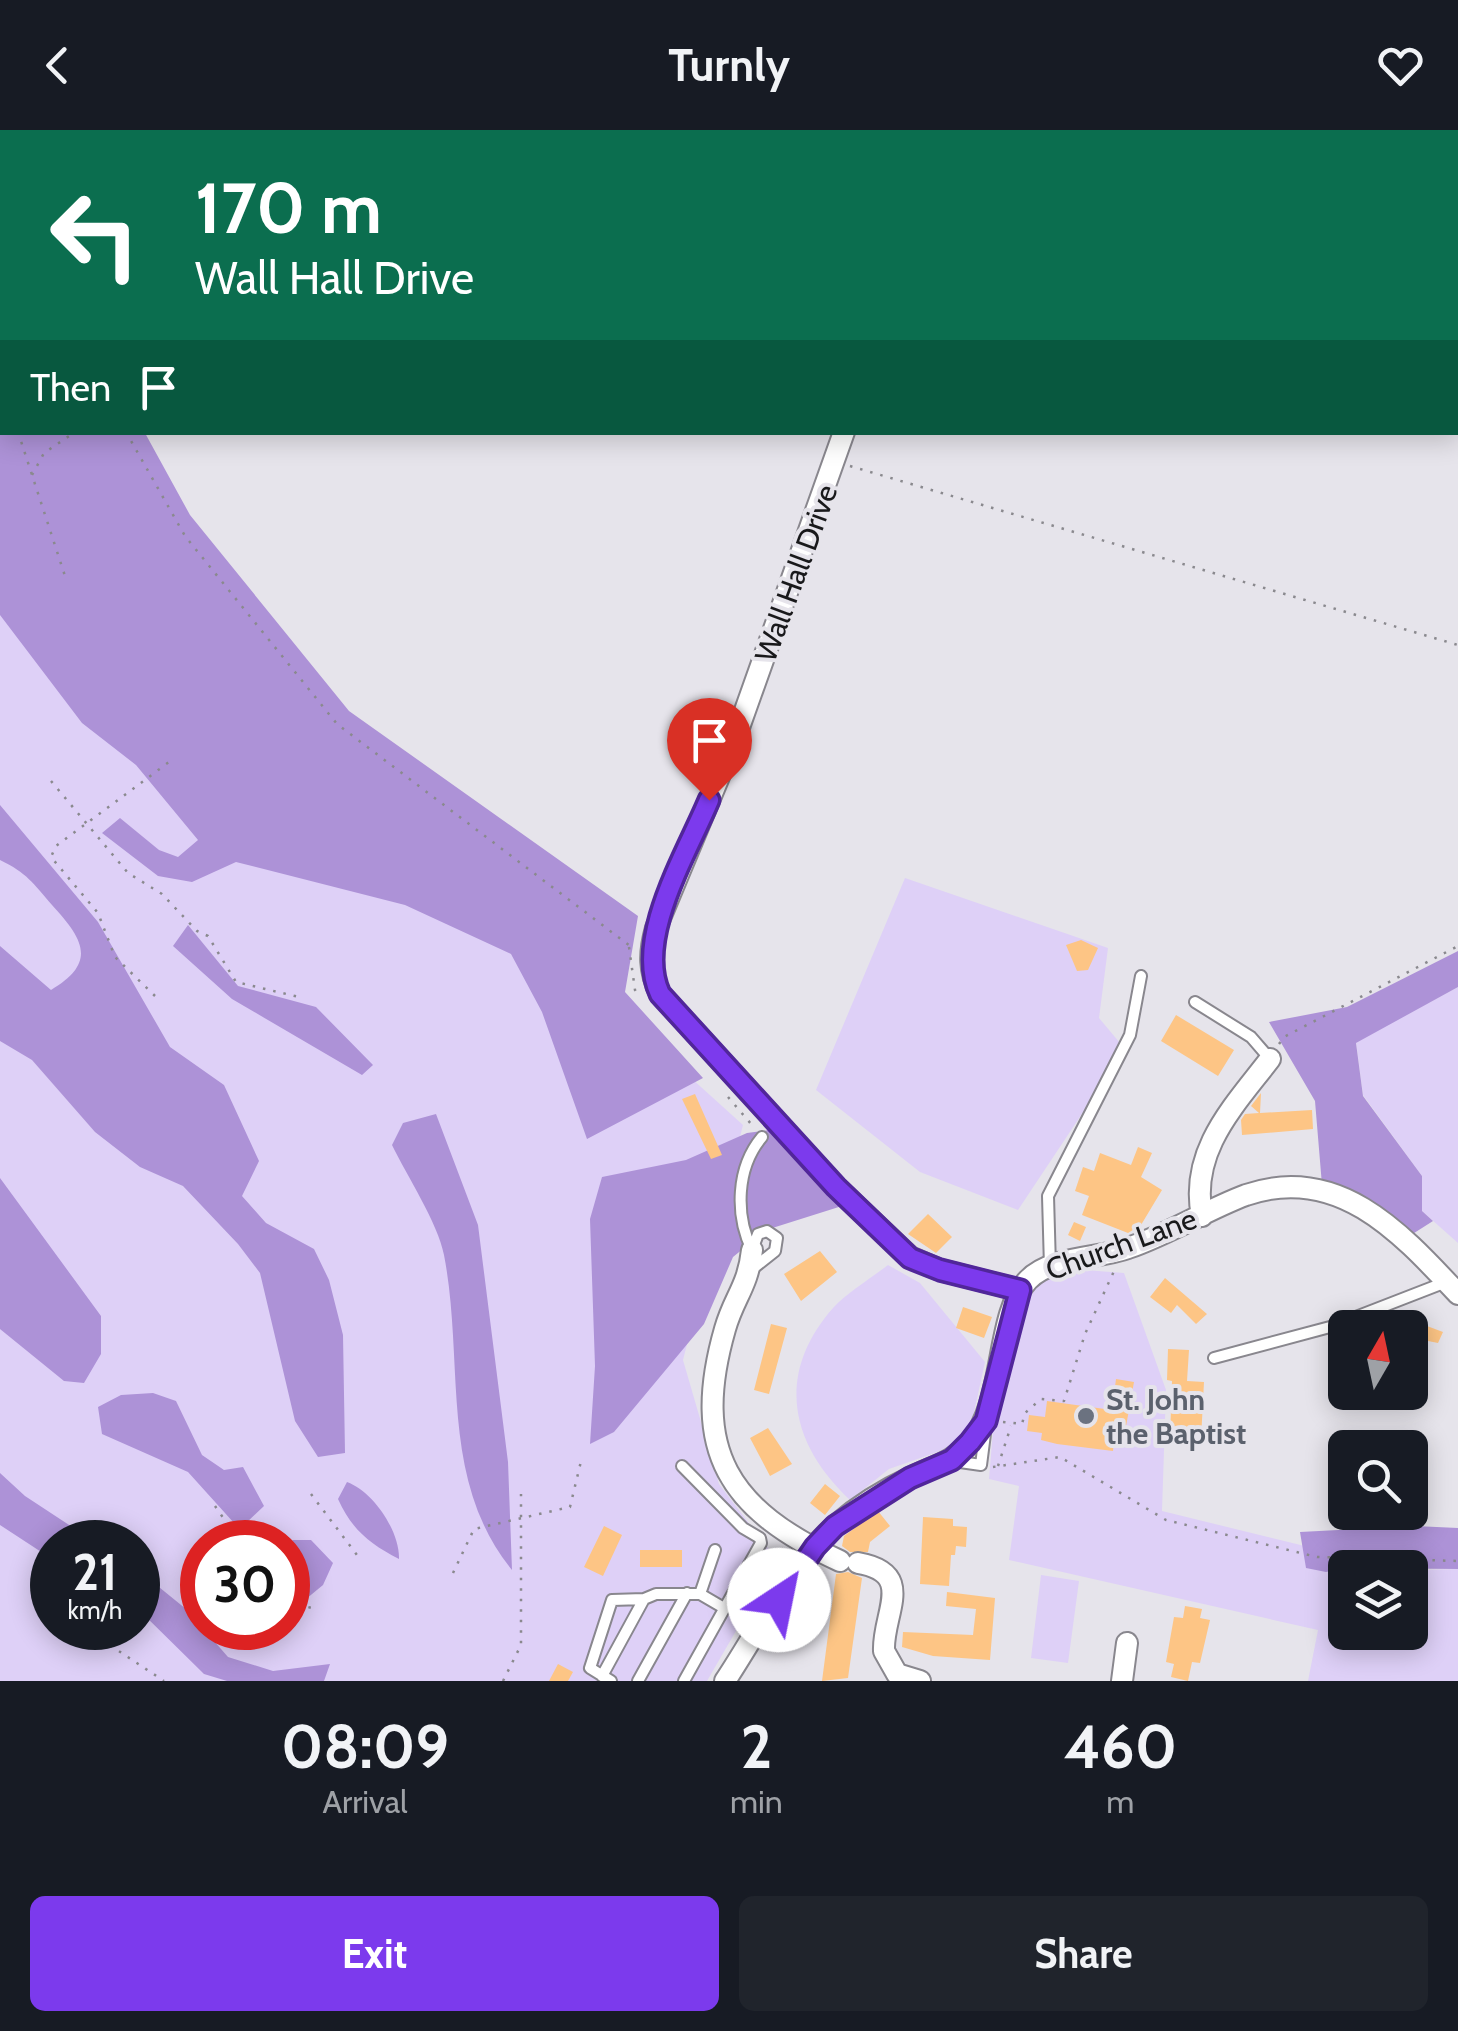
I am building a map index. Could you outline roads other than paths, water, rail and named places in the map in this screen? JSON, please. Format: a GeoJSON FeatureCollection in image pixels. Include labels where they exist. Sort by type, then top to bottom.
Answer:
{"type":"FeatureCollection","features":[{"type":"Feature","properties":{"kind":"street","name":"Wall Hall Drive"},"geometry":{"type":"LineString","coordinates":[[843,435],[736,736],[656,928],[650,960],[660,994],[836,1187],[910,1258],[940,1270],[1020,1290]]}},
{"type":"Feature","properties":{"kind":"street"},"geometry":{"type":"LineString","coordinates":[[1202,1216],[1197,1195],[1214,1132],[1270,1058]]}},
{"type":"Feature","properties":{"kind":"street","name":"Church Lane"},"geometry":{"type":"LineString","coordinates":[[725,1681],[815,1547],[859,1509],[910,1478],[952,1460],[986,1421],[1020,1290],[1029,1279],[1050,1267],[1116,1252],[1246,1196],[1297,1187],[1338,1194],[1386,1220],[1452,1288]]}},
{"type":"Feature","properties":{"kind":"street"},"geometry":{"type":"LineString","coordinates":[[751,1260],[712,1372],[710,1408],[721,1456],[760,1526],[849,1562],[878,1568],[890,1580],[894,1595],[884,1651],[897,1674],[920,1681]]}},
{"type":"Feature","properties":{"kind":"street"},"geometry":{"type":"LineString","coordinates":[[1122,1681],[1127,1643]]}},
{"type":"Feature","properties":{"kind":"lane"},"geometry":{"type":"LineString","coordinates":[[1050,1267],[1048,1196],[1130,1035],[1141,976]]}},
{"type":"Feature","properties":{"kind":"lane"},"geometry":{"type":"LineString","coordinates":[[1195,1002],[1250,1038],[1270,1058]]}},
{"type":"Feature","properties":{"kind":"lane"},"geometry":{"type":"LineString","coordinates":[[751,1260],[740,1226],[743,1175],[750,1151],[762,1137]]}},
{"type":"Feature","properties":{"kind":"lane"},"geometry":{"type":"LineString","coordinates":[[1214,1358],[1452,1288]]}},
{"type":"Feature","properties":{"kind":"lane"},"geometry":{"type":"LineString","coordinates":[[952,1460],[981,1465],[986,1421]]}},
{"type":"Feature","properties":{"kind":"lane"},"geometry":{"type":"LineString","coordinates":[[682,1466],[743,1528],[760,1526],[761,1543],[684,1681]]}},
{"type":"Feature","properties":{"kind":"lane"},"geometry":{"type":"LineString","coordinates":[[700,1594],[715,1550]]}},
{"type":"Feature","properties":{"kind":"lane"},"geometry":{"type":"LineString","coordinates":[[638,1681],[687,1594]]}},
{"type":"Feature","properties":{"kind":"lane"},"geometry":{"type":"LineString","coordinates":[[644,1599],[607,1678],[590,1668],[612,1600],[700,1594],[724,1608]]}},
{"type":"Feature","properties":{"kind":"place","name":"St. John the Baptist"},"geometry":{"type":"Point","coordinates":[1086,1416]}}]}
